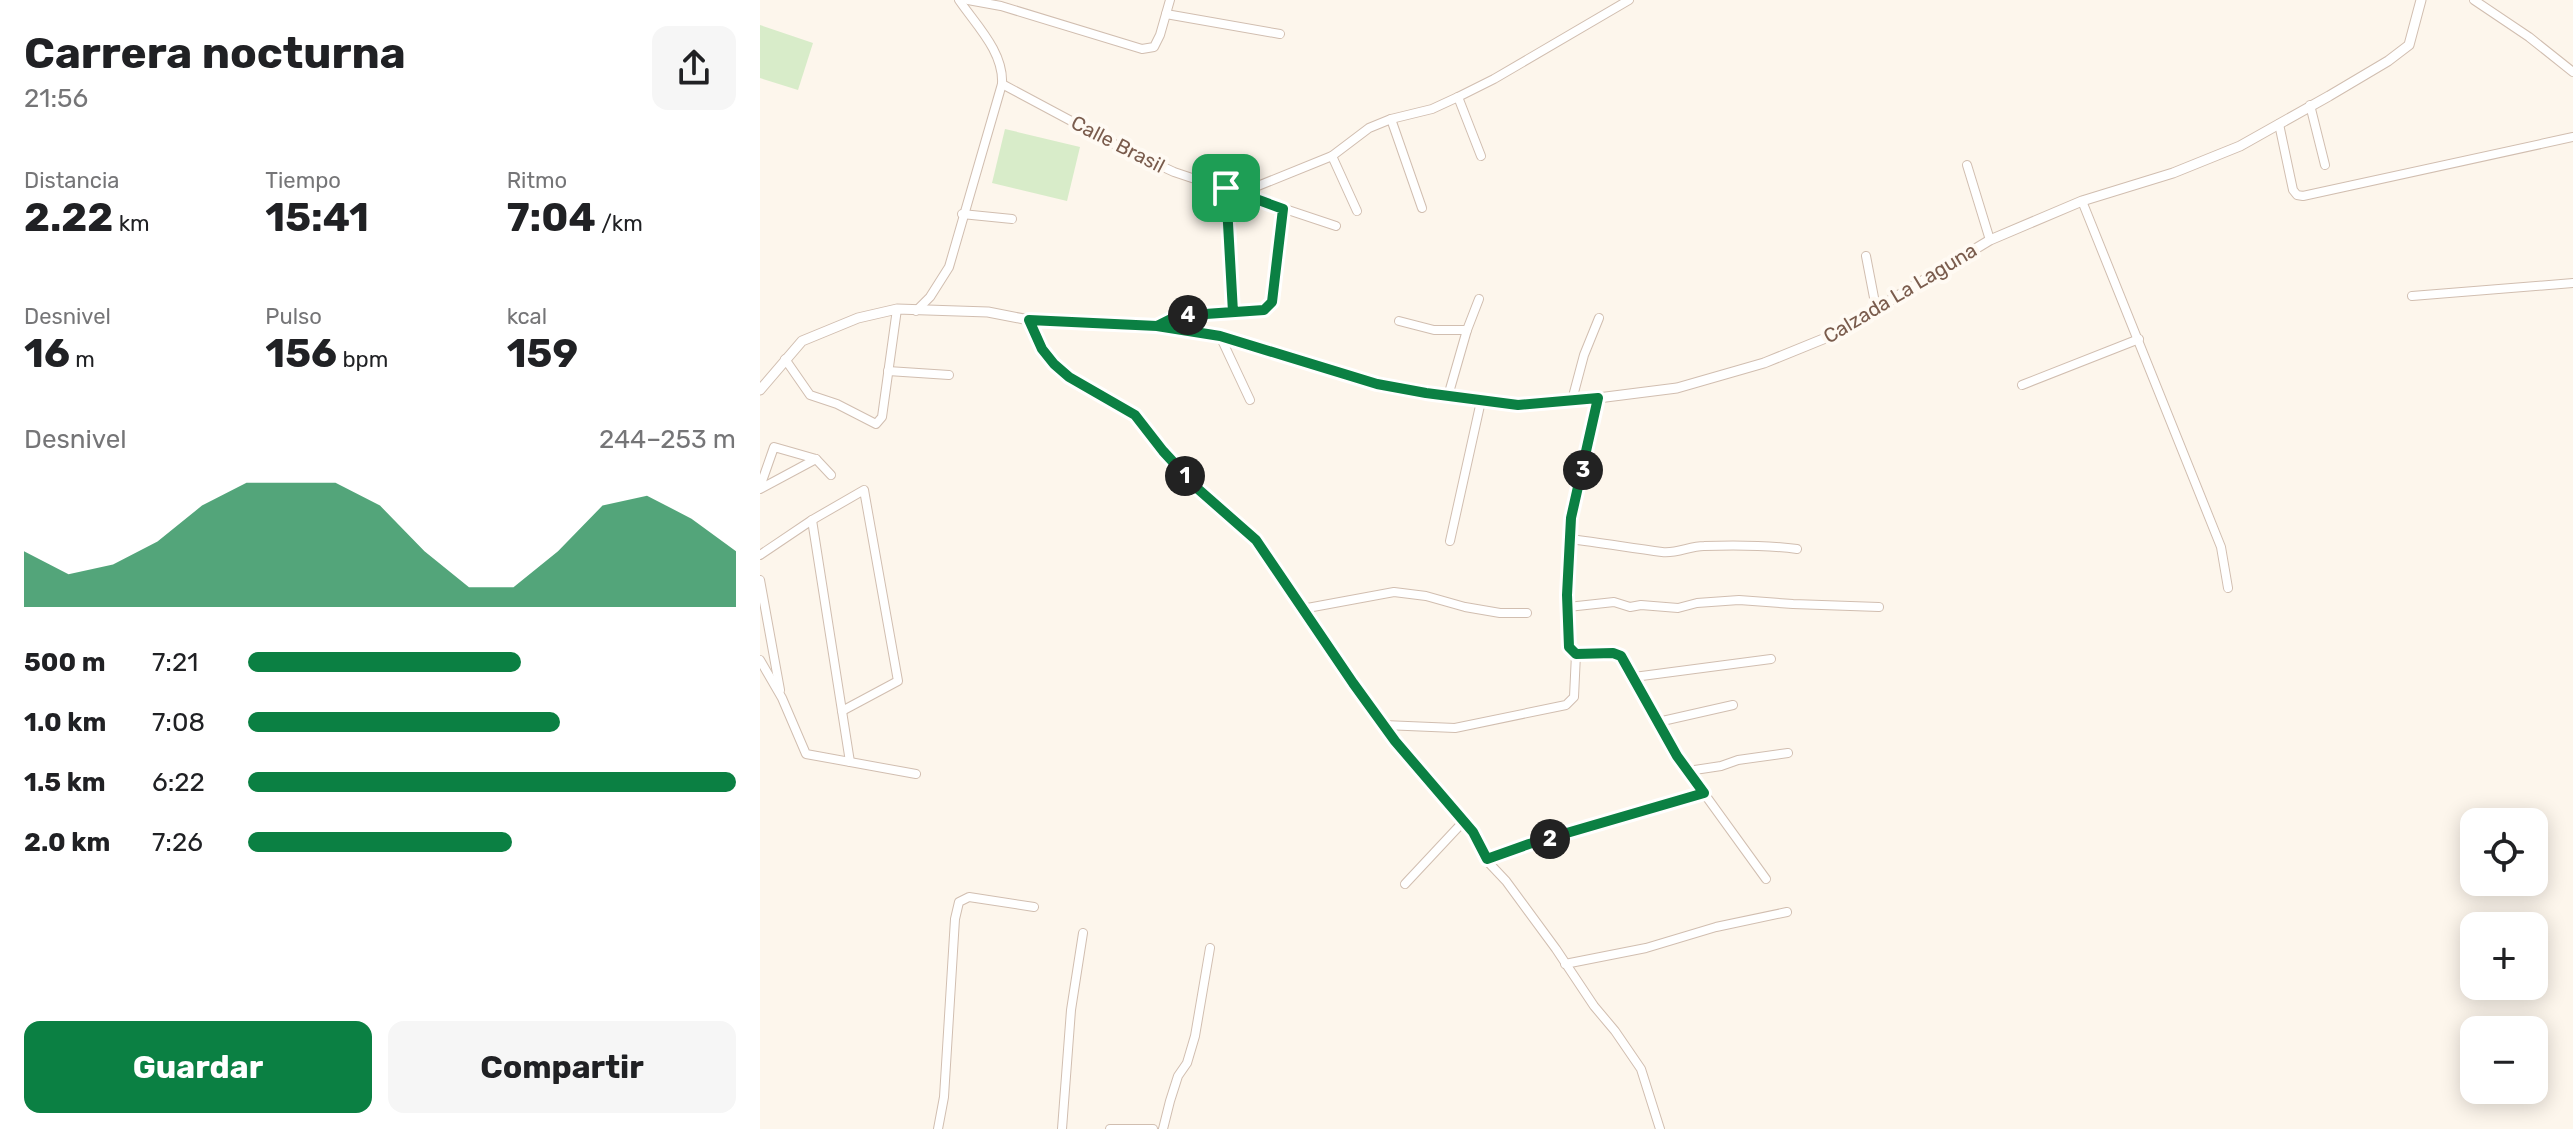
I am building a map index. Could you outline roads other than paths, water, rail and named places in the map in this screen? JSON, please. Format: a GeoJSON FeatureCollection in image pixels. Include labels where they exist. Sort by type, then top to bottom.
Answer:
{"type":"FeatureCollection","features":[{"type":"Feature","properties":{"kind":"street"},"geometry":{"type":"LineString","coordinates":[[916,311],[930,297],[949,267],[1002,84],[1003,72],[996,54],[959,0]]}},
{"type":"Feature","properties":{"kind":"street"},"geometry":{"type":"LineString","coordinates":[[968,0],[1001,6],[1142,49],[1152,48],[1160,35],[1170,0]]}},
{"type":"Feature","properties":{"kind":"street"},"geometry":{"type":"LineString","coordinates":[[1238,194],[1332,156],[1369,128],[1432,109],[1458,97],[1629,0]]}},
{"type":"Feature","properties":{"kind":"street","name":"Calzada La Laguna"},"geometry":{"type":"LineString","coordinates":[[760,390],[802,341],[858,318],[897,309],[988,312],[1029,320],[1157,326],[1220,336],[1377,384],[1518,405],[1677,388],[1764,363],[1833,335],[1990,240],[2082,201],[2173,173],[2240,146],[2388,61],[2409,45],[2421,0]]}},
{"type":"Feature","properties":{"kind":"street"},"geometry":{"type":"LineString","coordinates":[[2474,0],[2529,37],[2573,72]]}},
{"type":"Feature","properties":{"kind":"street"},"geometry":{"type":"LineString","coordinates":[[1166,14],[1280,34]]}},
{"type":"Feature","properties":{"kind":"street","name":"Calle Brasil"},"geometry":{"type":"LineString","coordinates":[[1002,84],[1174,172],[1336,226]]}},
{"type":"Feature","properties":{"kind":"street"},"geometry":{"type":"LineString","coordinates":[[1458,97],[1481,156]]}},
{"type":"Feature","properties":{"kind":"street"},"geometry":{"type":"LineString","coordinates":[[2310,105],[2325,165]]}},
{"type":"Feature","properties":{"kind":"street"},"geometry":{"type":"LineString","coordinates":[[1391,119],[1422,208]]}},
{"type":"Feature","properties":{"kind":"street"},"geometry":{"type":"LineString","coordinates":[[2279,124],[2289,176],[2297,195],[2573,137]]}},
{"type":"Feature","properties":{"kind":"street"},"geometry":{"type":"LineString","coordinates":[[1332,156],[1357,211]]}},
{"type":"Feature","properties":{"kind":"street"},"geometry":{"type":"LineString","coordinates":[[1967,165],[1990,240]]}},
{"type":"Feature","properties":{"kind":"street"},"geometry":{"type":"LineString","coordinates":[[1226,188],[1233,312]]}},
{"type":"Feature","properties":{"kind":"street"},"geometry":{"type":"LineString","coordinates":[[2082,201],[2221,547],[2228,588]]}},
{"type":"Feature","properties":{"kind":"street"},"geometry":{"type":"LineString","coordinates":[[1157,326],[1177,316],[1264,310],[1272,302],[1283,209]]}},
{"type":"Feature","properties":{"kind":"street"},"geometry":{"type":"LineString","coordinates":[[962,214],[1012,219]]}},
{"type":"Feature","properties":{"kind":"street"},"geometry":{"type":"LineString","coordinates":[[1866,256],[1876,308]]}},
{"type":"Feature","properties":{"kind":"street"},"geometry":{"type":"LineString","coordinates":[[2412,296],[2573,283]]}},
{"type":"Feature","properties":{"kind":"street"},"geometry":{"type":"LineString","coordinates":[[1448,396],[1479,299]]}},
{"type":"Feature","properties":{"kind":"street"},"geometry":{"type":"LineString","coordinates":[[785,359],[810,395],[837,404],[876,424],[882,417],[897,309]]}},
{"type":"Feature","properties":{"kind":"street"},"geometry":{"type":"LineString","coordinates":[[1572,400],[1584,355],[1599,318]]}},
{"type":"Feature","properties":{"kind":"street"},"geometry":{"type":"LineString","coordinates":[[1029,320],[1042,349],[1054,364],[1069,377],[1135,415],[1198,489],[1256,540],[1384,725],[1473,832],[1487,859],[1556,949],[1641,1069],[1660,1129]]}},
{"type":"Feature","properties":{"kind":"street"},"geometry":{"type":"LineString","coordinates":[[1399,321],[1434,330],[1467,330]]}},
{"type":"Feature","properties":{"kind":"street"},"geometry":{"type":"LineString","coordinates":[[1220,336],[1250,400]]}},
{"type":"Feature","properties":{"kind":"street"},"geometry":{"type":"LineString","coordinates":[[2022,385],[2139,339]]}},
{"type":"Feature","properties":{"kind":"street"},"geometry":{"type":"LineString","coordinates":[[888,371],[949,375]]}},
{"type":"Feature","properties":{"kind":"street"},"geometry":{"type":"LineString","coordinates":[[1384,725],[1455,728],[1566,705],[1574,697],[1576,654],[1569,647],[1568,607],[1571,518],[1598,398]]}},
{"type":"Feature","properties":{"kind":"street"},"geometry":{"type":"LineString","coordinates":[[1450,541],[1481,401]]}},
{"type":"Feature","properties":{"kind":"street"},"geometry":{"type":"LineString","coordinates":[[760,488],[774,447],[816,459],[831,475]]}},
{"type":"Feature","properties":{"kind":"street"},"geometry":{"type":"LineString","coordinates":[[760,488],[816,459]]}},
{"type":"Feature","properties":{"kind":"street"},"geometry":{"type":"LineString","coordinates":[[760,555],[864,490],[898,681],[842,711]]}},
{"type":"Feature","properties":{"kind":"street"},"geometry":{"type":"LineString","coordinates":[[812,520],[850,762]]}},
{"type":"Feature","properties":{"kind":"street"},"geometry":{"type":"LineString","coordinates":[[1570,539],[1664,553],[1701,545],[1763,545],[1797,549]]}},
{"type":"Feature","properties":{"kind":"street"},"geometry":{"type":"LineString","coordinates":[[760,580],[782,698]]}},
{"type":"Feature","properties":{"kind":"street"},"geometry":{"type":"LineString","coordinates":[[1302,609],[1394,592],[1426,596],[1477,609],[1527,613]]}},
{"type":"Feature","properties":{"kind":"street"},"geometry":{"type":"LineString","coordinates":[[1568,607],[1614,602],[1630,607],[1666,608],[1739,600],[1879,607]]}},
{"type":"Feature","properties":{"kind":"street"},"geometry":{"type":"LineString","coordinates":[[1576,654],[1613,653],[1621,656],[1677,756],[1766,879]]}},
{"type":"Feature","properties":{"kind":"street"},"geometry":{"type":"LineString","coordinates":[[1634,677],[1771,659]]}},
{"type":"Feature","properties":{"kind":"street"},"geometry":{"type":"LineString","coordinates":[[760,660],[782,698],[806,754],[916,774]]}},
{"type":"Feature","properties":{"kind":"street"},"geometry":{"type":"LineString","coordinates":[[1658,722],[1733,705]]}},
{"type":"Feature","properties":{"kind":"street"},"geometry":{"type":"LineString","coordinates":[[1688,771],[1788,753]]}},
{"type":"Feature","properties":{"kind":"street"},"geometry":{"type":"LineString","coordinates":[[1487,859],[1704,793]]}},
{"type":"Feature","properties":{"kind":"street"},"geometry":{"type":"LineString","coordinates":[[1405,884],[1463,822]]}},
{"type":"Feature","properties":{"kind":"street"},"geometry":{"type":"LineString","coordinates":[[938,1129],[944,1097],[955,919],[959,902],[969,897],[1034,907]]}},
{"type":"Feature","properties":{"kind":"street"},"geometry":{"type":"LineString","coordinates":[[1565,964],[1646,948],[1716,927],[1787,912]]}},
{"type":"Feature","properties":{"kind":"street"},"geometry":{"type":"LineString","coordinates":[[1062,1129],[1071,1010],[1083,933]]}},
{"type":"Feature","properties":{"kind":"street"},"geometry":{"type":"LineString","coordinates":[[1163,1129],[1178,1076],[1187,1063],[1195,1036],[1210,948]]}},
{"type":"Feature","properties":{"kind":"street"},"geometry":{"type":"LineString","coordinates":[[1110,1129],[1153,1129]]}}]}
